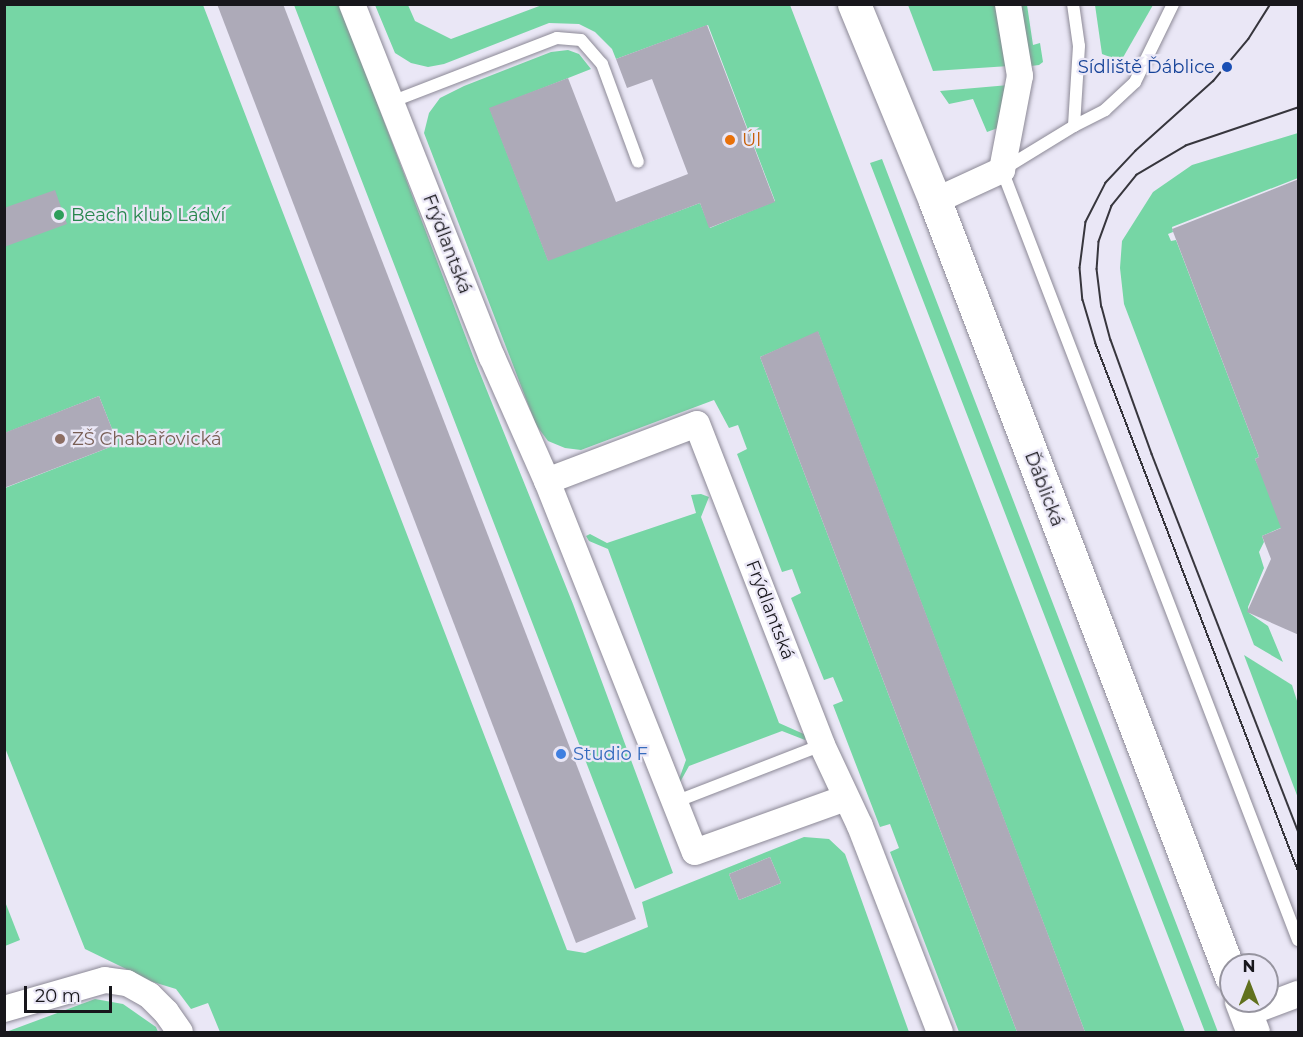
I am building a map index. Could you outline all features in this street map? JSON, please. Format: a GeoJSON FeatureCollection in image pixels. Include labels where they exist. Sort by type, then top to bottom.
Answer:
{"type":"FeatureCollection","features":[{"type":"Feature","properties":{"kind":"main road","name":"Ďáblická"},"geometry":{"type":"LineString","coordinates":[[854,4],[934,201],[1222,953]]}},
{"type":"Feature","properties":{"kind":"street","name":"Frýdlantská"},"geometry":{"type":"LineString","coordinates":[[352,4],[492,357],[547,481],[695,852],[846,798]]}},
{"type":"Feature","properties":{"kind":"street"},"geometry":{"type":"LineString","coordinates":[[934,201],[1002,170],[1020,76],[1008,4]]}},
{"type":"Feature","properties":{"kind":"street","name":"Frýdlantská"},"geometry":{"type":"LineString","coordinates":[[547,481],[697,424],[822,745],[860,826],[940,1032]]}},
{"type":"Feature","properties":{"kind":"street"},"geometry":{"type":"LineString","coordinates":[[4,1010],[105,980],[127,982],[149,995],[166,1012],[180,1032]]}},
{"type":"Feature","properties":{"kind":"street"},"geometry":{"type":"LineString","coordinates":[[1246,1016],[1299,994]]}},
{"type":"Feature","properties":{"kind":"lane"},"geometry":{"type":"LineString","coordinates":[[1073,4],[1079,46],[1074,126]]}},
{"type":"Feature","properties":{"kind":"lane"},"geometry":{"type":"LineString","coordinates":[[1173,4],[1135,82],[1105,110],[1002,170],[1299,940]]}},
{"type":"Feature","properties":{"kind":"lane"},"geometry":{"type":"LineString","coordinates":[[391,102],[557,38],[581,40],[602,64],[638,162]]}},
{"type":"Feature","properties":{"kind":"lane"},"geometry":{"type":"LineString","coordinates":[[675,802],[822,745]]}},
{"type":"Feature","properties":{"kind":"green space"},"geometry":{"type":"Polygon","coordinates":[[[5,5],[203,5],[567,950],[585,953],[648,927],[642,902],[804,837],[829,839],[845,854],[909,1032],[220,1032],[208,1003],[191,1009],[176,989],[153,982],[85,949],[5,748],[5,488],[118,444],[99,396],[5,433],[5,5]],[[770,857],[729,874],[739,900],[781,883],[770,857]]]}},
{"type":"Feature","properties":{"kind":"green space"},"geometry":{"type":"Polygon","coordinates":[[[294,5],[340,5],[473,356],[573,604],[673,873],[635,889],[294,5]]]}},
{"type":"Feature","properties":{"kind":"green space"},"geometry":{"type":"Polygon","coordinates":[[[375,5],[408,5],[415,21],[451,39],[542,5],[790,5],[1185,1032],[1085,1032],[818,332],[760,357],[1017,1032],[959,1032],[890,852],[899,848],[890,824],[880,827],[833,705],[843,701],[833,677],[824,680],[791,598],[801,593],[792,569],[782,572],[737,454],[747,449],[738,425],[729,428],[714,400],[581,450],[565,448],[548,441],[536,425],[424,133],[429,113],[440,98],[464,86],[551,52],[568,50],[579,54],[591,69],[490,109],[548,260],[700,203],[710,228],[775,201],[708,25],[616,59],[612,49],[595,32],[579,24],[549,23],[444,64],[428,67],[411,63],[395,53],[375,5]]]}},
{"type":"Feature","properties":{"kind":"green space"},"geometry":{"type":"Polygon","coordinates":[[[908,5],[1000,5],[1009,66],[933,71],[908,5]]]}},
{"type":"Feature","properties":{"kind":"green space"},"geometry":{"type":"Polygon","coordinates":[[[1021,5],[1027,5],[1033,45],[1040,43],[1043,62],[1039,65],[1031,66],[1021,5]]]}},
{"type":"Feature","properties":{"kind":"green space"},"geometry":{"type":"Polygon","coordinates":[[[1095,5],[1153,5],[1121,61],[1102,54],[1095,5]]]}},
{"type":"Feature","properties":{"kind":"green space"},"geometry":{"type":"Polygon","coordinates":[[[1009,85],[998,128],[987,132],[973,99],[949,104],[940,91],[1009,85]]]}},
{"type":"Feature","properties":{"kind":"green space"},"geometry":{"type":"Polygon","coordinates":[[[1298,133],[1298,178],[1172,227],[1173,232],[1168,234],[1171,241],[1176,240],[1259,457],[1255,459],[1285,526],[1262,536],[1264,542],[1259,552],[1264,568],[1248,607],[1249,613],[1268,626],[1283,662],[1254,645],[1124,304],[1120,268],[1122,241],[1153,192],[1192,165],[1298,133]]]}},
{"type":"Feature","properties":{"kind":"green space"},"geometry":{"type":"Polygon","coordinates":[[[882,159],[1218,1032],[1205,1032],[870,163],[882,159]]]}},
{"type":"Feature","properties":{"kind":"green space"},"geometry":{"type":"Polygon","coordinates":[[[701,494],[709,497],[701,517],[779,723],[806,735],[805,740],[782,731],[689,766],[679,784],[686,760],[608,549],[589,541],[586,536],[590,534],[607,543],[696,513],[691,495],[701,494]]]}},
{"type":"Feature","properties":{"kind":"green space"},"geometry":{"type":"Polygon","coordinates":[[[1244,655],[1292,685],[1298,704],[1298,798],[1244,655]]]}},
{"type":"Feature","properties":{"kind":"green space"},"geometry":{"type":"Polygon","coordinates":[[[4,899],[20,940],[5,946],[4,946],[4,899]]]}},
{"type":"Feature","properties":{"kind":"green space"},"geometry":{"type":"Polygon","coordinates":[[[95,999],[123,1004],[156,1027],[158,1032],[6,1032],[95,999]]]}},
{"type":"Feature","properties":{"kind":"building"},"geometry":{"type":"Polygon","coordinates":[[[217,4],[283,4],[636,919],[576,943],[217,4]]]}},
{"type":"Feature","properties":{"kind":"building"},"geometry":{"type":"Polygon","coordinates":[[[707,25],[775,202],[709,228],[700,203],[548,261],[489,108],[568,78],[616,202],[688,174],[652,79],[627,88],[616,59],[707,25]]]}},
{"type":"Feature","properties":{"kind":"building"},"geometry":{"type":"Polygon","coordinates":[[[1299,179],[1299,635],[1247,612],[1271,559],[1262,536],[1281,528],[1255,459],[1259,457],[1172,229],[1299,179]]]}},
{"type":"Feature","properties":{"kind":"building"},"geometry":{"type":"Polygon","coordinates":[[[55,190],[67,224],[4,247],[4,208],[55,190]]]}},
{"type":"Feature","properties":{"kind":"building"},"geometry":{"type":"Polygon","coordinates":[[[818,331],[1085,1032],[1017,1032],[760,357],[818,331]]]}},
{"type":"Feature","properties":{"kind":"building","name":"ZŠ Chabařovická"},"geometry":{"type":"Polygon","coordinates":[[[99,396],[118,444],[4,488],[4,433],[99,396]]]}},
{"type":"Feature","properties":{"kind":"building"},"geometry":{"type":"Polygon","coordinates":[[[770,857],[781,883],[739,900],[729,874],[770,857]]]}},
{"type":"Feature","properties":{"kind":"tram line"},"geometry":{"type":"LineString","coordinates":[[1271,4],[1249,39],[1214,81],[1136,151],[1106,183],[1086,222],[1080,268],[1083,300],[1096,344],[1298,870]]}},
{"type":"Feature","properties":{"kind":"tram line"},"geometry":{"type":"LineString","coordinates":[[1298,108],[1186,146],[1137,175],[1112,206],[1099,242],[1097,269],[1102,307],[1111,340],[1152,454],[1298,831]]}},
{"type":"Feature","properties":{"kind":"place","name":"Sídliště Ďáblice"},"geometry":{"type":"Point","coordinates":[1227,67]}},
{"type":"Feature","properties":{"kind":"place","name":"Úl"},"geometry":{"type":"Point","coordinates":[730,140]}},
{"type":"Feature","properties":{"kind":"place","name":"Beach klub Ládví"},"geometry":{"type":"Point","coordinates":[59,215]}},
{"type":"Feature","properties":{"kind":"place","name":"ZŠ Chabařovická"},"geometry":{"type":"Point","coordinates":[60,439]}},
{"type":"Feature","properties":{"kind":"place","name":"Studio F"},"geometry":{"type":"Point","coordinates":[561,754]}}]}
